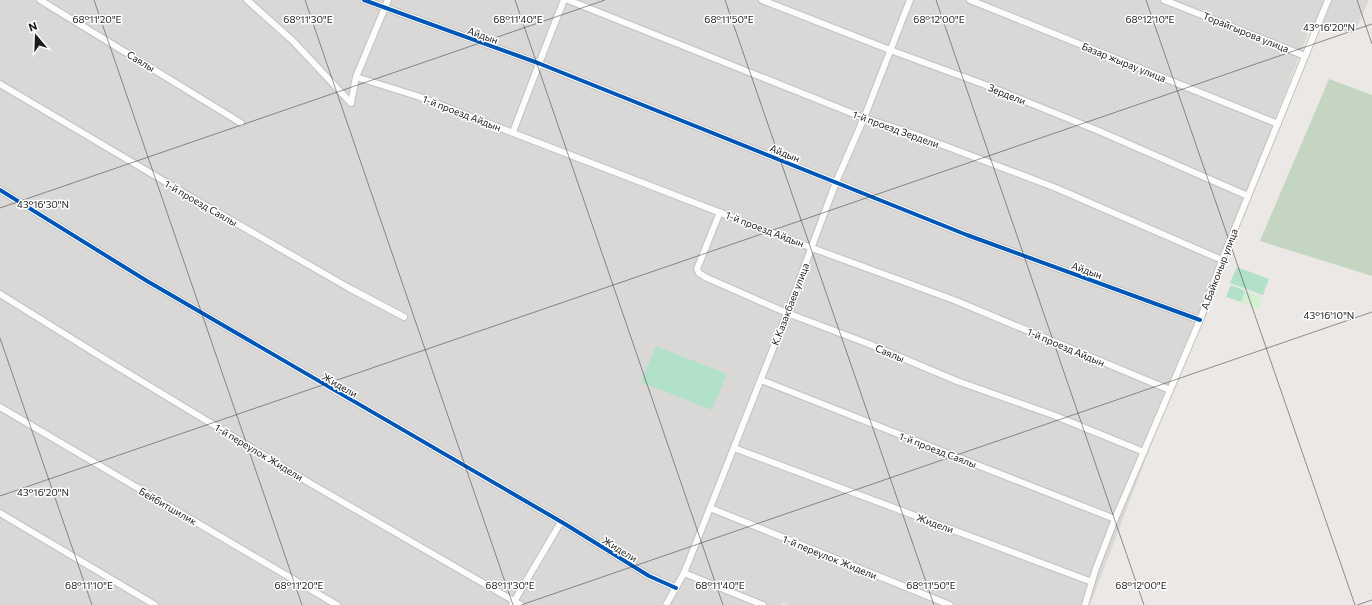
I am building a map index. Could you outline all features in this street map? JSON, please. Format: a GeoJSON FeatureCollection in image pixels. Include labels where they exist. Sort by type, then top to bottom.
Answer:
{"type":"FeatureCollection","features":[{"type":"Feature","properties":{"kind":"street","name":"Саялы"},"geometry":{"type":"LineString","coordinates":[[40,0],[241,123]]}},
{"type":"Feature","properties":{"kind":"street"},"geometry":{"type":"LineString","coordinates":[[247,0],[293,41],[351,103],[356,77],[388,0]]}},
{"type":"Feature","properties":{"kind":"street","name":"Айдын"},"geometry":{"type":"LineString","coordinates":[[364,0],[538,63],[967,235],[1200,320]]}},
{"type":"Feature","properties":{"kind":"street"},"geometry":{"type":"LineString","coordinates":[[513,132],[538,63],[564,0]]}},
{"type":"Feature","properties":{"kind":"street","name":"1-й проезд Зердели"},"geometry":{"type":"LineString","coordinates":[[568,0],[864,118],[911,133],[1056,188],[1222,260]]}},
{"type":"Feature","properties":{"kind":"street","name":"Зердели"},"geometry":{"type":"LineString","coordinates":[[762,0],[890,50],[984,84],[1099,131],[1248,196]]}},
{"type":"Feature","properties":{"kind":"street","name":"К.Казакбаев улица"},"geometry":{"type":"LineString","coordinates":[[666,605],[684,573],[761,380],[836,182],[864,118],[910,0]]}},
{"type":"Feature","properties":{"kind":"street","name":"Базар жырау улица"},"geometry":{"type":"LineString","coordinates":[[970,0],[1278,124]]}},
{"type":"Feature","properties":{"kind":"street","name":"Торайгырова улица"},"geometry":{"type":"LineString","coordinates":[[1164,0],[1305,56]]}},
{"type":"Feature","properties":{"kind":"street","name":"А.Байконыр улица"},"geometry":{"type":"LineString","coordinates":[[1084,605],[1115,519],[1200,320],[1222,260],[1328,0]]}},
{"type":"Feature","properties":{"kind":"street","name":"1-й проезд Айдын"},"geometry":{"type":"LineString","coordinates":[[356,77],[417,96],[812,248],[954,300],[1170,390]]}},
{"type":"Feature","properties":{"kind":"street","name":"1-й проезд Саялы"},"geometry":{"type":"LineString","coordinates":[[0,84],[209,208],[349,288],[404,317]]}},
{"type":"Feature","properties":{"kind":"street","name":"Жидели"},"geometry":{"type":"LineString","coordinates":[[0,190],[147,281],[561,522],[649,576],[676,588]]}},
{"type":"Feature","properties":{"kind":"street","name":"Саялы"},"geometry":{"type":"LineString","coordinates":[[720,212],[697,269],[699,273],[705,277],[787,313],[869,344],[957,381],[1053,415],[1144,452]]}},
{"type":"Feature","properties":{"kind":"street","name":"1-й переулок Жидели"},"geometry":{"type":"LineString","coordinates":[[0,294],[109,362],[308,482],[513,603],[521,605]]}},
{"type":"Feature","properties":{"kind":"street","name":"1-й проезд Саялы"},"geometry":{"type":"LineString","coordinates":[[761,380],[1115,519]]}},
{"type":"Feature","properties":{"kind":"street","name":"Бейбитшилик"},"geometry":{"type":"LineString","coordinates":[[0,407],[337,605]]}},
{"type":"Feature","properties":{"kind":"street","name":"Жидели"},"geometry":{"type":"LineString","coordinates":[[734,448],[1092,582]]}},
{"type":"Feature","properties":{"kind":"street","name":"1-й переулок Жидели"},"geometry":{"type":"LineString","coordinates":[[710,508],[950,605]]}},
{"type":"Feature","properties":{"kind":"street"},"geometry":{"type":"LineString","coordinates":[[0,513],[155,605]]}},
{"type":"Feature","properties":{"kind":"street"},"geometry":{"type":"LineString","coordinates":[[513,603],[561,522]]}},
{"type":"Feature","properties":{"kind":"street"},"geometry":{"type":"LineString","coordinates":[[684,573],[763,605]]}},
{"type":"Feature","properties":{"kind":"shaded area"},"geometry":{"type":"Polygon","coordinates":[[[0,0],[1369,0],[1354,34],[1312,23],[1090,605],[787,605],[783,603],[782,605],[0,605],[0,0]]]}},
{"type":"Feature","properties":{"kind":"green space"},"geometry":{"type":"Polygon","coordinates":[[[1329,79],[1372,95],[1372,276],[1260,241],[1329,79]]]}},
{"type":"Feature","properties":{"kind":"green space"},"geometry":{"type":"Polygon","coordinates":[[[1237,267],[1269,279],[1263,295],[1230,283],[1237,267]]]}},
{"type":"Feature","properties":{"kind":"green space"},"geometry":{"type":"Polygon","coordinates":[[[1231,285],[1245,291],[1241,302],[1226,297],[1231,285]]]}},
{"type":"Feature","properties":{"kind":"green space"},"geometry":{"type":"Polygon","coordinates":[[[1245,291],[1262,297],[1258,309],[1241,302],[1245,291]]]}},
{"type":"Feature","properties":{"kind":"green space"},"geometry":{"type":"Polygon","coordinates":[[[656,346],[727,374],[712,410],[641,382],[656,346]]]}},
{"type":"Feature","properties":{"kind":"cycle path"},"geometry":{"type":"LineString","coordinates":[[364,0],[538,63],[967,235],[1200,320]]}},
{"type":"Feature","properties":{"kind":"cycle path"},"geometry":{"type":"LineString","coordinates":[[0,190],[147,281],[565,524],[649,576],[676,588]]}}]}
